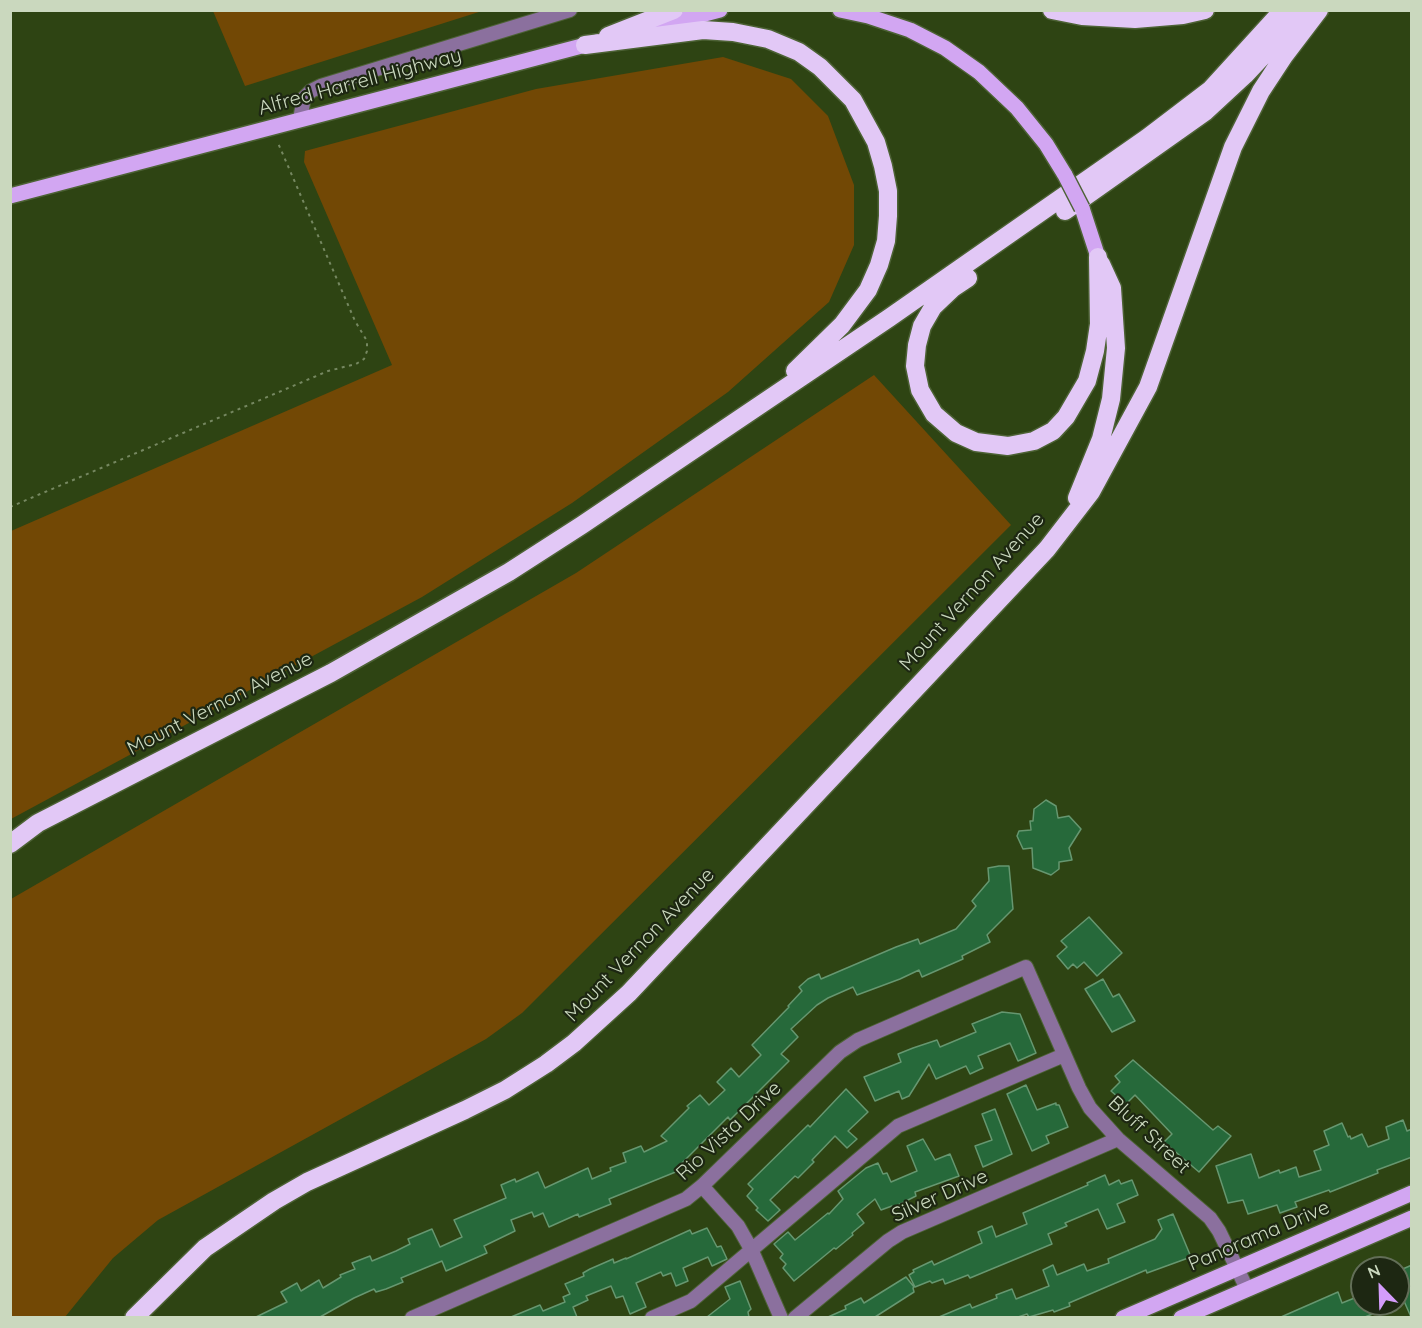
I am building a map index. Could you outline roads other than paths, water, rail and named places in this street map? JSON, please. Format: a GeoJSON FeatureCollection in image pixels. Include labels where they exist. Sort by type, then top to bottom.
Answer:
{"type":"FeatureCollection","features":[{"type":"Feature","properties":{"kind":"highway"},"geometry":{"type":"LineString","coordinates":[[585,45],[674,10]]}},
{"type":"Feature","properties":{"kind":"highway"},"geometry":{"type":"LineString","coordinates":[[1052,10],[1082,16],[1135,19],[1183,15],[1205,10]]}},
{"type":"Feature","properties":{"kind":"highway"},"geometry":{"type":"LineString","coordinates":[[663,470],[889,318],[1148,138],[1210,90],[1283,10]]}},
{"type":"Feature","properties":{"kind":"highway"},"geometry":{"type":"LineString","coordinates":[[1098,257],[1099,324],[1095,351],[1083,389],[1066,417],[1053,431],[1034,441],[1008,446],[976,442],[956,433],[934,414],[920,390],[915,366],[922,326],[933,307],[953,288],[1205,112],[1245,75],[1306,10]]}},
{"type":"Feature","properties":{"kind":"highway"},"geometry":{"type":"LineString","coordinates":[[1067,521],[1091,492],[1148,387],[1233,147],[1261,91],[1319,10]]}},
{"type":"Feature","properties":{"kind":"highway"},"geometry":{"type":"LineString","coordinates":[[585,45],[703,30],[733,32],[768,39],[799,52],[836,81],[853,100],[865,119],[884,166],[888,208],[886,242],[868,291],[842,325],[785,380],[663,470]]}},
{"type":"Feature","properties":{"kind":"highway"},"geometry":{"type":"LineString","coordinates":[[1067,521],[1101,439],[1111,399],[1116,348],[1112,288],[1098,257]]}},
{"type":"Feature","properties":{"kind":"highway","name":"Mount Vernon Avenue"},"geometry":{"type":"LineString","coordinates":[[10,844],[38,823],[331,673],[499,577],[582,525],[663,470]]}},
{"type":"Feature","properties":{"kind":"highway","name":"Mount Vernon Avenue"},"geometry":{"type":"LineString","coordinates":[[134,1317],[205,1248],[265,1207],[307,1182],[505,1090],[574,1043],[629,993],[1047,549],[1067,521]]}},
{"type":"Feature","properties":{"kind":"main road","name":"Alfred Harrell Highway"},"geometry":{"type":"LineString","coordinates":[[10,196],[720,10]]}},
{"type":"Feature","properties":{"kind":"main road"},"geometry":{"type":"LineString","coordinates":[[840,10],[868,16],[910,30],[945,48],[979,72],[1017,108],[1046,144],[1065,175],[1082,208],[1098,257]]}},
{"type":"Feature","properties":{"kind":"main road","name":"Panorama Drive"},"geometry":{"type":"LineString","coordinates":[[1123,1317],[1412,1193]]}},
{"type":"Feature","properties":{"kind":"main road"},"geometry":{"type":"LineString","coordinates":[[1181,1317],[1412,1218]]}},
{"type":"Feature","properties":{"kind":"street"},"geometry":{"type":"LineString","coordinates":[[300,119],[304,98],[321,86],[570,10]]}},
{"type":"Feature","properties":{"kind":"street","name":"Bluff Street"},"geometry":{"type":"LineString","coordinates":[[1026,967],[1078,1088],[1090,1108],[1118,1139],[1210,1218],[1219,1231],[1247,1289]]}},
{"type":"Feature","properties":{"kind":"street","name":"Rio Vista Drive"},"geometry":{"type":"LineString","coordinates":[[412,1317],[686,1199],[840,1052],[858,1040],[1026,967]]}},
{"type":"Feature","properties":{"kind":"street"},"geometry":{"type":"LineString","coordinates":[[652,1317],[691,1301],[898,1126],[1064,1055]]}},
{"type":"Feature","properties":{"kind":"street","name":"Silver Drive"},"geometry":{"type":"LineString","coordinates":[[795,1317],[902,1232],[1118,1139]]}},
{"type":"Feature","properties":{"kind":"street"},"geometry":{"type":"LineString","coordinates":[[702,1186],[738,1226],[782,1317]]}}]}
